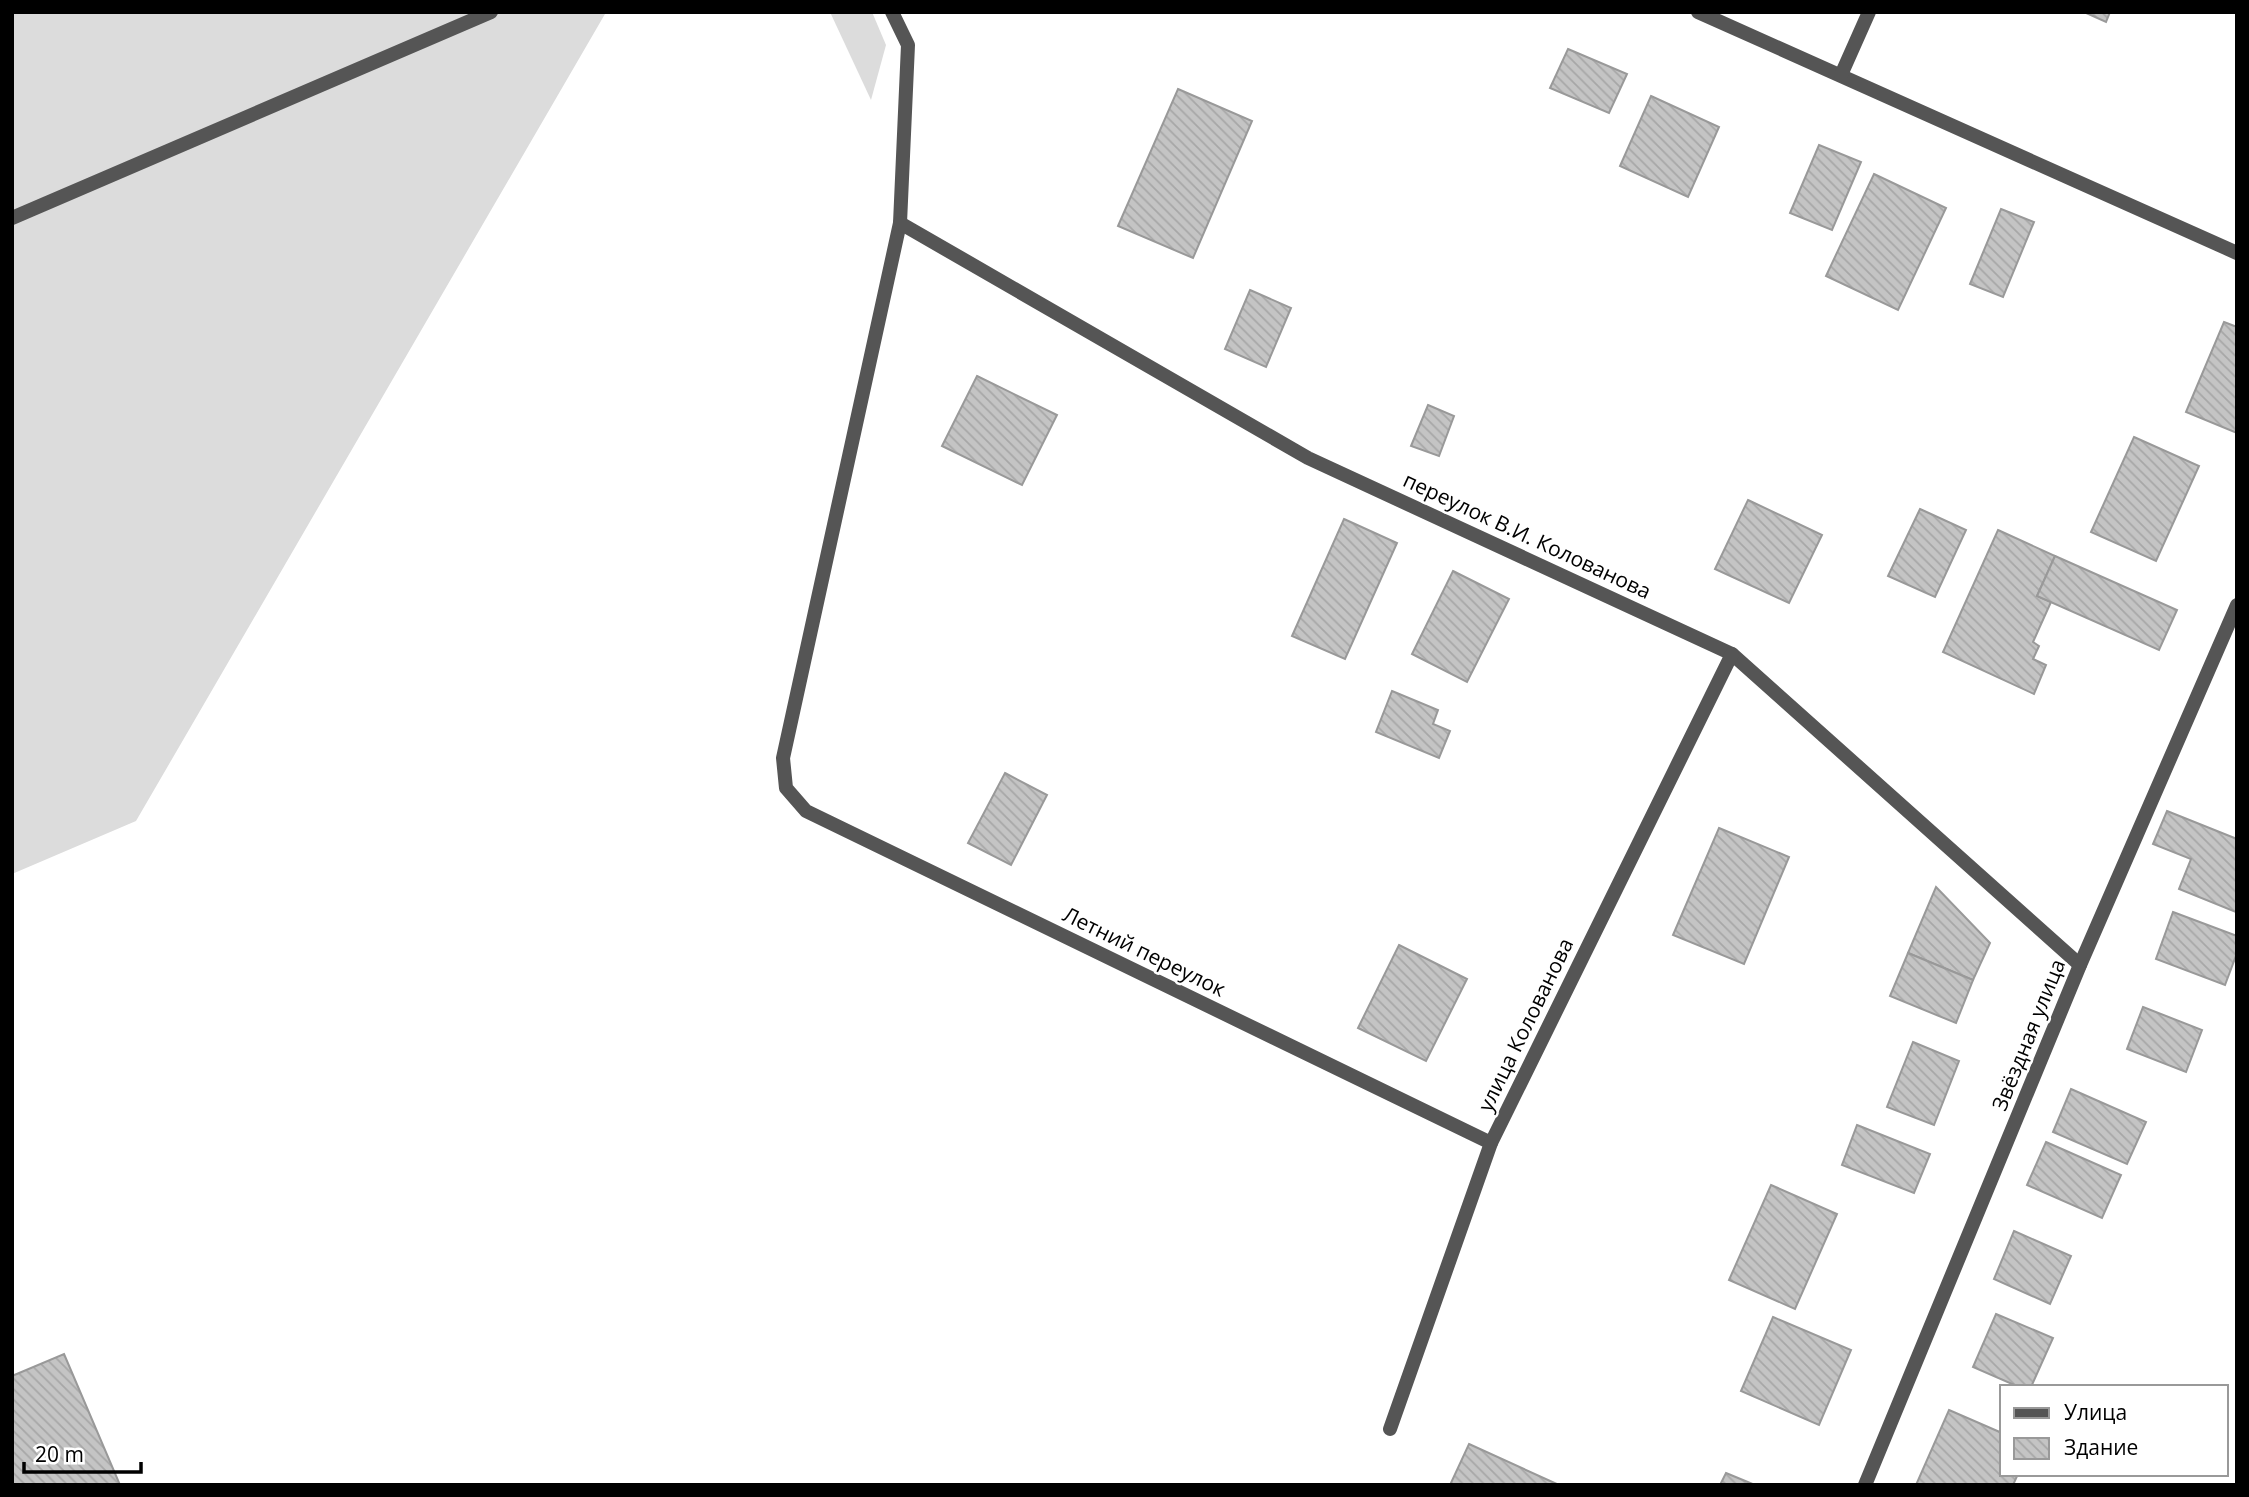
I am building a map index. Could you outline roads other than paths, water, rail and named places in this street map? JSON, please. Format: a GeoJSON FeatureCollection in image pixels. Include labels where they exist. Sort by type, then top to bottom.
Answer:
{"type":"FeatureCollection","features":[{"type":"Feature","properties":{"kind":"street"},"geometry":{"type":"LineString","coordinates":[[12,218],[491,12]]}},
{"type":"Feature","properties":{"kind":"street"},"geometry":{"type":"LineString","coordinates":[[892,12],[908,45],[900,223]]}},
{"type":"Feature","properties":{"kind":"street"},"geometry":{"type":"LineString","coordinates":[[1698,12],[2237,253]]}},
{"type":"Feature","properties":{"kind":"street"},"geometry":{"type":"LineString","coordinates":[[1841,75],[1869,12]]}},
{"type":"Feature","properties":{"kind":"street","name":"переулок В.И. Колованова"},"geometry":{"type":"LineString","coordinates":[[900,223],[1308,458],[1732,654],[2080,965]]}},
{"type":"Feature","properties":{"kind":"street","name":"Летний переулок"},"geometry":{"type":"LineString","coordinates":[[900,223],[783,758],[786,788],[806,811],[1491,1143]]}},
{"type":"Feature","properties":{"kind":"street","name":"Звёздная улица"},"geometry":{"type":"LineString","coordinates":[[1866,1485],[2080,965],[2237,605]]}},
{"type":"Feature","properties":{"kind":"street","name":"улица Колованова"},"geometry":{"type":"LineString","coordinates":[[1390,1429],[1491,1143],[1732,654]]}}]}
